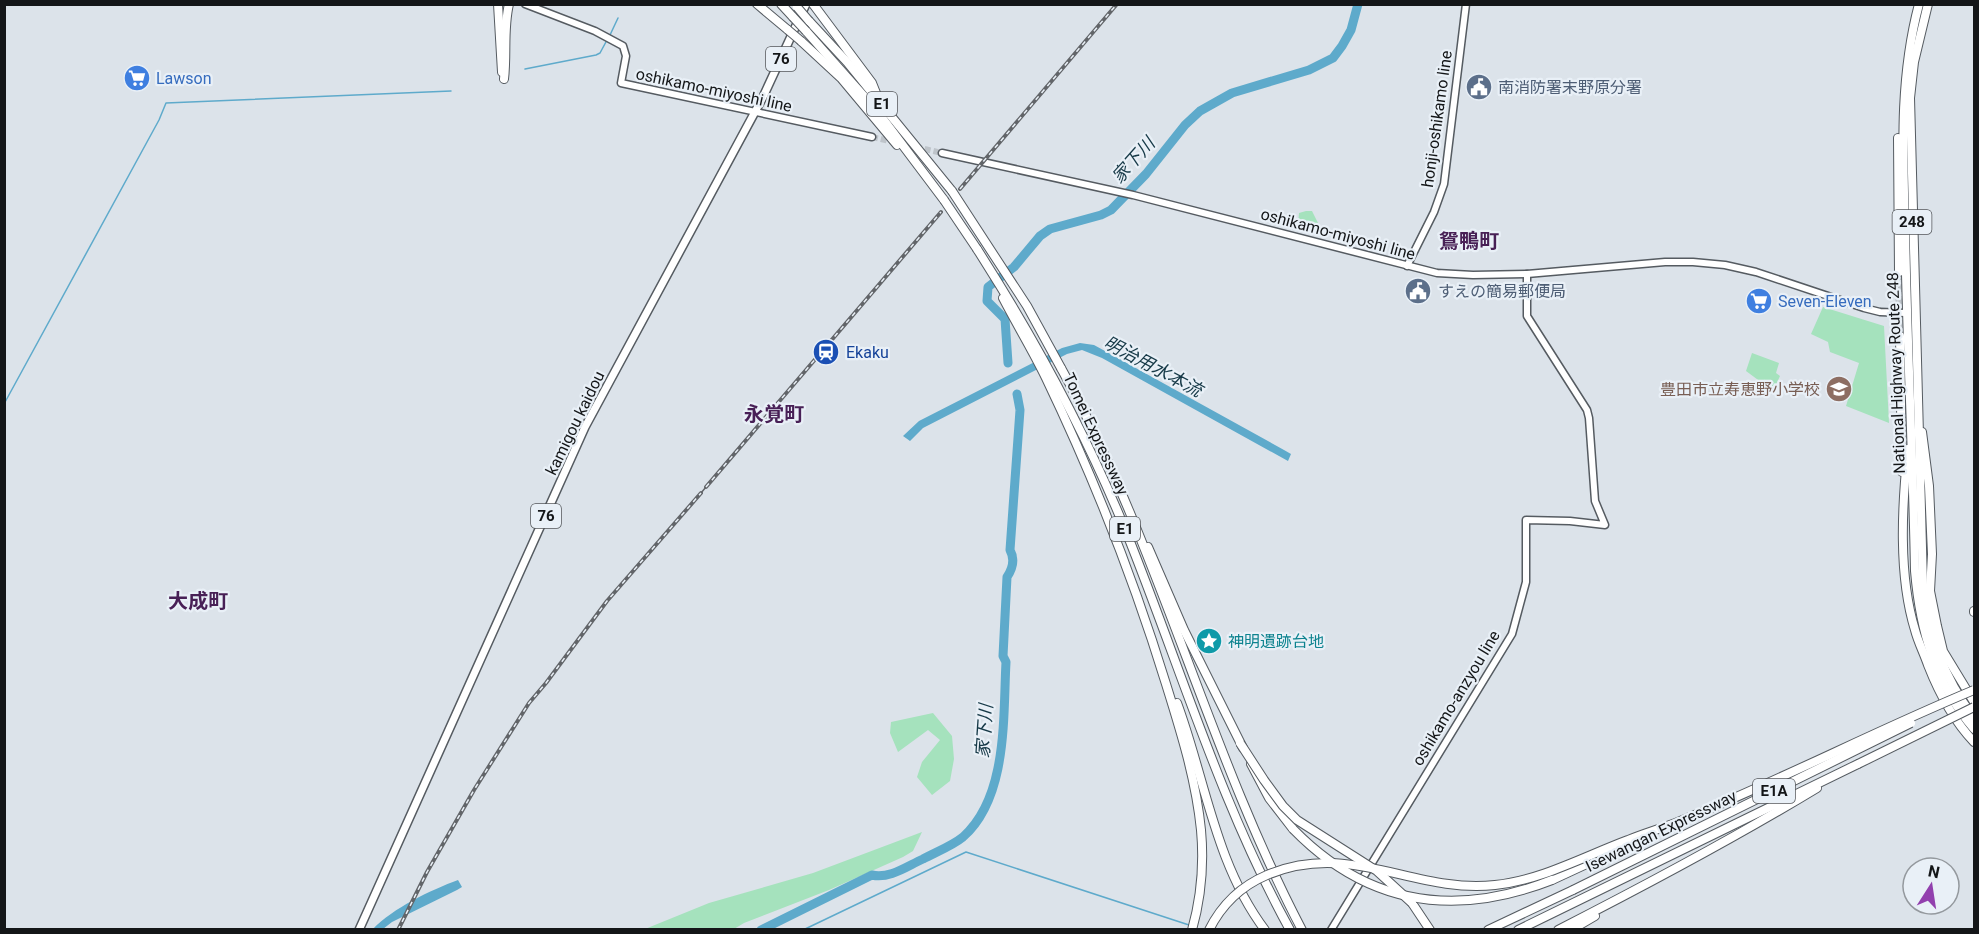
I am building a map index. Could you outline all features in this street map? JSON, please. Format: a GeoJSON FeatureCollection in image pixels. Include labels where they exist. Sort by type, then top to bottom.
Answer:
{"type":"FeatureCollection","features":[{"type":"Feature","properties":{"kind":"highway"},"geometry":{"type":"LineString","coordinates":[[498,4],[500,62],[504,79],[508,4]]}},
{"type":"Feature","properties":{"kind":"highway"},"geometry":{"type":"LineString","coordinates":[[757,4],[841,78],[909,160],[925,174]]}},
{"type":"Feature","properties":{"kind":"highway","name":"Tomei Expressway"},"geometry":{"type":"LineString","coordinates":[[781,4],[870,103],[925,174],[1017,311],[1111,497],[1210,752],[1260,871],[1290,930]]}},
{"type":"Feature","properties":{"kind":"highway","name":"National Highway Route 248"},"geometry":{"type":"LineString","coordinates":[[1915,448],[1911,426],[1906,313],[1903,123],[1907,63],[1918,4]]}},
{"type":"Feature","properties":{"kind":"highway","name":"National Highway Route 248"},"geometry":{"type":"LineString","coordinates":[[1928,4],[1914,62],[1910,98],[1919,570],[1930,633],[1937,654],[1949,686],[1974,729]]}},
{"type":"Feature","properties":{"kind":"highway","name":"Tomei Expressway"},"geometry":{"type":"LineString","coordinates":[[796,6],[877,98],[952,191],[1028,306],[1095,435],[1143,548],[1220,748],[1266,859],[1302,930]]}},
{"type":"Feature","properties":{"kind":"highway"},"geometry":{"type":"LineString","coordinates":[[814,6],[872,83],[877,98]]}},
{"type":"Feature","properties":{"kind":"highway","name":"248"},"geometry":{"type":"LineString","coordinates":[[1899,272],[1897,212],[1899,105],[1902,75],[1907,63]]}},
{"type":"Feature","properties":{"kind":"highway","name":"248"},"geometry":{"type":"LineString","coordinates":[[1900,336],[1901,444],[1915,448]]}},
{"type":"Feature","properties":{"kind":"highway"},"geometry":{"type":"LineString","coordinates":[[1049,375],[1180,712],[1222,848],[1238,885],[1265,930]]}},
{"type":"Feature","properties":{"kind":"highway"},"geometry":{"type":"LineString","coordinates":[[1095,435],[1113,467],[1184,630],[1260,783],[1275,807],[1319,855],[1351,876],[1408,896],[1449,901],[1469,900],[1517,892],[1552,880],[1930,708],[1974,691]]}},
{"type":"Feature","properties":{"kind":"highway","name":"248"},"geometry":{"type":"LineString","coordinates":[[1915,448],[1902,509],[1904,565],[1909,604],[1915,631],[1938,692],[1974,742]]}},
{"type":"Feature","properties":{"kind":"highway","name":"248"},"geometry":{"type":"LineString","coordinates":[[1915,448],[1929,486],[1932,554],[1930,591],[1937,626],[1943,651],[1974,702]]}},
{"type":"Feature","properties":{"kind":"highway"},"geometry":{"type":"LineString","coordinates":[[1151,636],[1178,721],[1199,811],[1201,873],[1197,910],[1192,930]]}},
{"type":"Feature","properties":{"kind":"highway","name":"National Highway Route 248"},"geometry":{"type":"LineString","coordinates":[[1949,686],[1974,718]]}},
{"type":"Feature","properties":{"kind":"highway","name":"Isewangan Expressway"},"geometry":{"type":"LineString","coordinates":[[1488,930],[1974,691]]}},
{"type":"Feature","properties":{"kind":"highway","name":"Isewangan Expressway"},"geometry":{"type":"LineString","coordinates":[[1518,930],[1974,707]]}},
{"type":"Feature","properties":{"kind":"highway"},"geometry":{"type":"LineString","coordinates":[[1240,743],[1283,806],[1298,820],[1377,871],[1412,903],[1430,930]]}},
{"type":"Feature","properties":{"kind":"highway"},"geometry":{"type":"LineString","coordinates":[[1558,930],[1765,820],[1858,764]]}},
{"type":"Feature","properties":{"kind":"highway"},"geometry":{"type":"LineString","coordinates":[[1209,930],[1221,910],[1238,892],[1259,878],[1307,863],[1336,862],[1380,868],[1441,882],[1495,885],[1547,872],[1679,822]]}},
{"type":"Feature","properties":{"kind":"highway"},"geometry":{"type":"LineString","coordinates":[[1571,930],[1645,885]]}},
{"type":"Feature","properties":{"kind":"main road","name":"oshikamo-miyoshi line"},"geometry":{"type":"LineString","coordinates":[[525,4],[608,37],[623,46],[626,52],[621,83],[872,137]]}},
{"type":"Feature","properties":{"kind":"main road","name":"kamigou kaidou"},"geometry":{"type":"LineString","coordinates":[[359,930],[585,427],[754,113],[806,4]]}},
{"type":"Feature","properties":{"kind":"main road","name":"honji-oshikamo line"},"geometry":{"type":"LineString","coordinates":[[1407,266],[1434,212],[1444,184],[1466,4]]}},
{"type":"Feature","properties":{"kind":"main road","name":"oshikamo-miyoshi line"},"geometry":{"type":"LineString","coordinates":[[942,153],[1121,192],[1437,273],[1527,274],[1665,262],[1693,262],[1725,265],[1756,272],[1880,312],[1906,313]]}},
{"type":"Feature","properties":{"kind":"main road","name":"oshikamo-anzyou line"},"geometry":{"type":"LineString","coordinates":[[1331,930],[1512,634],[1526,582],[1527,520],[1605,525],[1595,501],[1587,410],[1527,316],[1527,274]]}},
{"type":"Feature","properties":{"kind":"green space"},"geometry":{"type":"Polygon","coordinates":[[[1312,211],[1323,233],[1307,231],[1298,225],[1299,213],[1312,211]]]}},
{"type":"Feature","properties":{"kind":"green space"},"geometry":{"type":"Polygon","coordinates":[[[1823,307],[1884,326],[1889,423],[1846,406],[1859,363],[1830,352],[1828,342],[1811,334],[1823,307]]]}},
{"type":"Feature","properties":{"kind":"green space"},"geometry":{"type":"Polygon","coordinates":[[[1752,353],[1779,363],[1776,373],[1780,376],[1773,391],[1746,371],[1752,353]]]}},
{"type":"Feature","properties":{"kind":"green space"},"geometry":{"type":"Polygon","coordinates":[[[933,713],[952,736],[954,759],[950,781],[932,795],[917,777],[922,762],[940,740],[928,730],[898,752],[890,733],[891,722],[933,713]]]}},
{"type":"Feature","properties":{"kind":"green space"},"geometry":{"type":"Polygon","coordinates":[[[922,832],[913,851],[903,857],[734,929],[645,929],[709,903],[813,873],[922,832]]]}},
{"type":"Feature","properties":{"kind":"water","name":"明治用水本流"},"geometry":{"type":"Polygon","coordinates":[[[1080,343],[1094,345],[1284,450],[1291,454],[1288,461],[1102,358],[1082,350],[1067,354],[923,428],[910,441],[903,436],[919,421],[1062,348],[1080,343]]]}},
{"type":"Feature","properties":{"kind":"water"},"geometry":{"type":"Polygon","coordinates":[[[458,880],[462,887],[457,890],[392,922],[383,929],[373,929],[413,900],[458,880]]]}},
{"type":"Feature","properties":{"kind":"waterway","name":"家下川"},"geometry":{"type":"LineString","coordinates":[[1008,363],[1005,319],[987,301],[988,287],[1014,267],[1040,236],[1050,229],[1111,210],[1146,174],[1185,125],[1200,111],[1232,93],[1309,70],[1333,58],[1351,30],[1358,4]]}},
{"type":"Feature","properties":{"kind":"waterway"},"geometry":{"type":"LineString","coordinates":[[610,35],[618,18]]}},
{"type":"Feature","properties":{"kind":"waterway"},"geometry":{"type":"LineString","coordinates":[[525,69],[596,55],[600,53],[607,40]]}},
{"type":"Feature","properties":{"kind":"waterway"},"geometry":{"type":"LineString","coordinates":[[4,404],[159,120],[166,103],[451,91]]}},
{"type":"Feature","properties":{"kind":"waterway","name":"家下川"},"geometry":{"type":"LineString","coordinates":[[761,930],[872,875],[879,876],[898,871],[954,843],[963,837],[978,820],[988,801],[996,779],[1003,731],[1006,662],[1003,656],[1007,577],[1013,564],[1010,550],[1020,410],[1017,394]]}},
{"type":"Feature","properties":{"kind":"waterway"},"geometry":{"type":"LineString","coordinates":[[803,930],[966,852],[1189,925]]}},
{"type":"Feature","properties":{"kind":"tunnel"},"geometry":{"type":"LineString","coordinates":[[872,137],[942,153]]}},
{"type":"Feature","properties":{"kind":"tunnel"},"geometry":{"type":"LineString","coordinates":[[1899,272],[1900,336]]}},
{"type":"Feature","properties":{"kind":"tram line"},"geometry":{"type":"LineString","coordinates":[[701,493],[706,487]]}},
{"type":"Feature","properties":{"kind":"railway"},"geometry":{"type":"LineString","coordinates":[[960,189],[1117,4]]}},
{"type":"Feature","properties":{"kind":"railway"},"geometry":{"type":"LineString","coordinates":[[706,487],[941,212]]}},
{"type":"Feature","properties":{"kind":"railway"},"geometry":{"type":"LineString","coordinates":[[398,930],[427,872],[474,790],[529,703],[607,601],[701,493]]}},
{"type":"Feature","properties":{"kind":"place","name":"Lawson"},"geometry":{"type":"Point","coordinates":[137,78]}},
{"type":"Feature","properties":{"kind":"place","name":"南消防署末野原分署"},"geometry":{"type":"Point","coordinates":[1479,87]}},
{"type":"Feature","properties":{"kind":"place","name":"すえの簡易郵便局"},"geometry":{"type":"Point","coordinates":[1418,291]}},
{"type":"Feature","properties":{"kind":"place","name":"Seven-Eleven"},"geometry":{"type":"Point","coordinates":[1759,301]}},
{"type":"Feature","properties":{"kind":"place","name":"Ekaku"},"geometry":{"type":"Point","coordinates":[826,352]}},
{"type":"Feature","properties":{"kind":"place","name":"豊田市立寿恵野小学校"},"geometry":{"type":"Point","coordinates":[1839,389]}},
{"type":"Feature","properties":{"kind":"place","name":"神明遺跡台地"},"geometry":{"type":"Point","coordinates":[1209,641]}},
{"type":"Feature","properties":{"kind":"district","name":"鴛鴨町"},"geometry":{"type":"Point","coordinates":[1469,241]}},
{"type":"Feature","properties":{"kind":"district","name":"永覚町"},"geometry":{"type":"Point","coordinates":[774,414]}},
{"type":"Feature","properties":{"kind":"district","name":"大成町"},"geometry":{"type":"Point","coordinates":[198,601]}}]}
